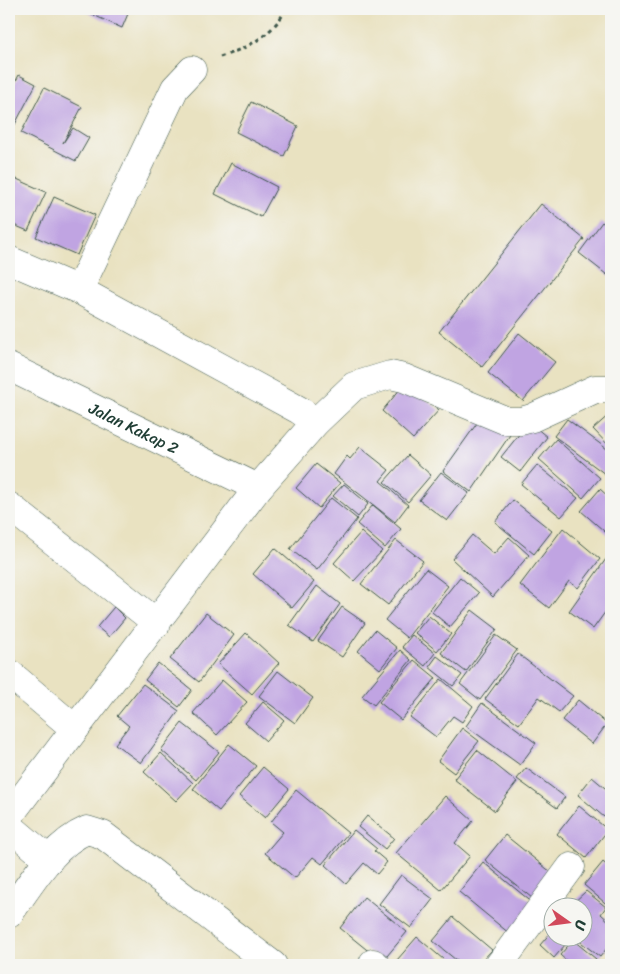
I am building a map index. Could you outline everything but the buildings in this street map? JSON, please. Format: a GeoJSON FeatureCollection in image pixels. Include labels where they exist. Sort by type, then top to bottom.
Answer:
{"type":"FeatureCollection","features":[{"type":"Feature","properties":{"kind":"street"},"geometry":{"type":"LineString","coordinates":[[79,290],[175,88],[192,70]]}},
{"type":"Feature","properties":{"kind":"street"},"geometry":{"type":"LineString","coordinates":[[9,260],[79,290],[299,410],[316,422]]}},
{"type":"Feature","properties":{"kind":"street","name":"Jalan Kakap 2"},"geometry":{"type":"LineString","coordinates":[[9,367],[258,488]]}},
{"type":"Feature","properties":{"kind":"street"},"geometry":{"type":"LineString","coordinates":[[9,816],[258,488],[316,422],[354,386],[390,374],[508,421],[532,418],[595,389],[611,389]]}},
{"type":"Feature","properties":{"kind":"street"},"geometry":{"type":"LineString","coordinates":[[9,506],[157,623]]}},
{"type":"Feature","properties":{"kind":"street"},"geometry":{"type":"LineString","coordinates":[[9,673],[75,730]]}},
{"type":"Feature","properties":{"kind":"street"},"geometry":{"type":"LineString","coordinates":[[9,826],[49,860]]}},
{"type":"Feature","properties":{"kind":"street"},"geometry":{"type":"LineString","coordinates":[[9,914],[49,860],[71,837],[87,830],[103,835],[273,965]]}},
{"type":"Feature","properties":{"kind":"street"},"geometry":{"type":"LineString","coordinates":[[498,965],[571,867]]}},
{"type":"Feature","properties":{"kind":"path"},"geometry":{"type":"LineString","coordinates":[[192,70],[210,60],[244,49],[263,38],[286,9]]}}]}
